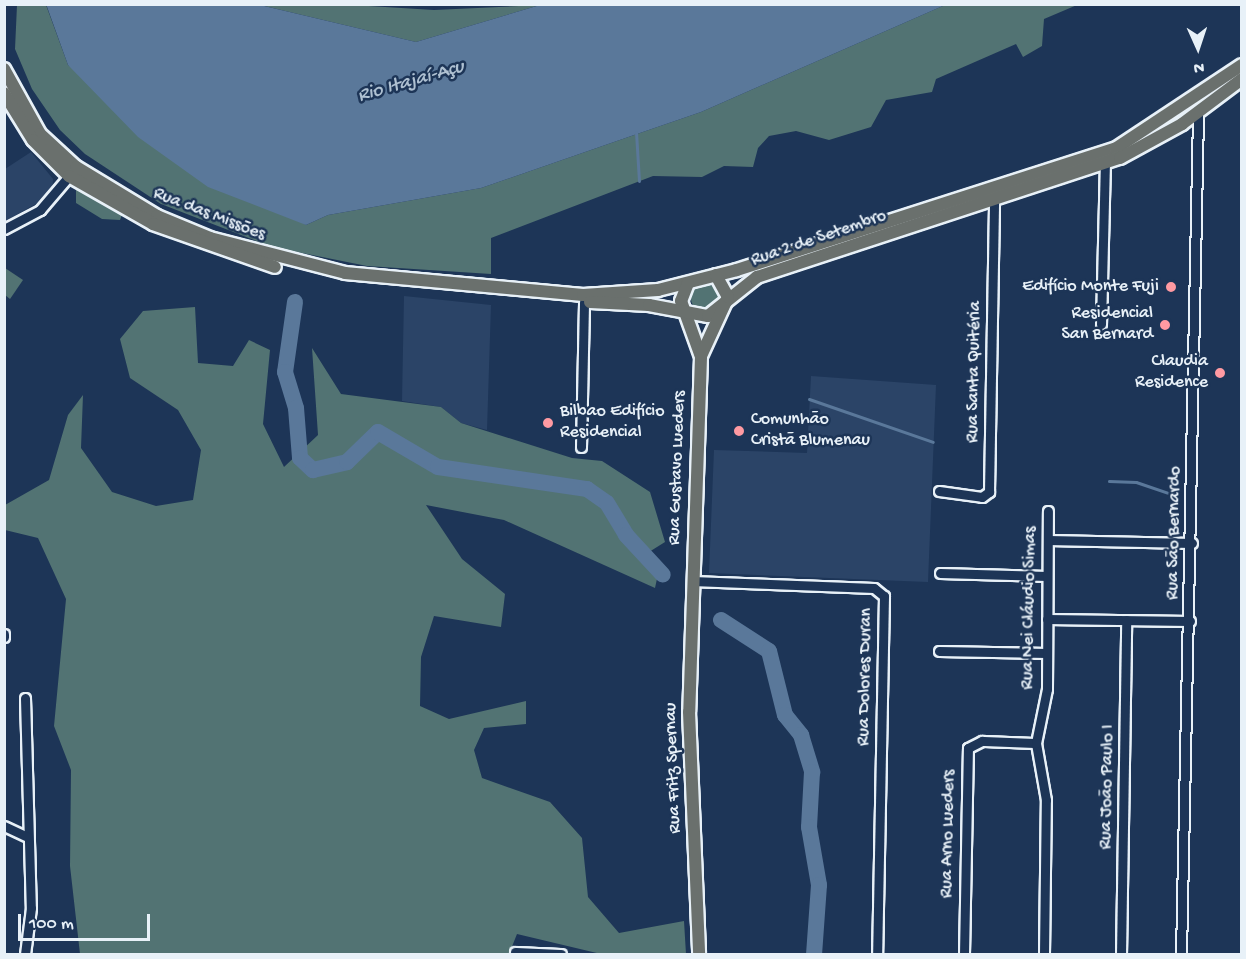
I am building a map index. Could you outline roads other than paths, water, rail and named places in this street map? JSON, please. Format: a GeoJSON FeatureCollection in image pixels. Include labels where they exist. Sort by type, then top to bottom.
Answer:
{"type":"FeatureCollection","features":[{"type":"Feature","properties":{"kind":"main road","name":"Rua 2 de Setembro"},"geometry":{"type":"LineString","coordinates":[[283,265],[376,278],[583,295],[634,294],[688,283],[1115,149],[1242,65]]}},
{"type":"Feature","properties":{"kind":"main road","name":"Rua das Missões"},"geometry":{"type":"LineString","coordinates":[[4,69],[40,134],[73,172]]}},
{"type":"Feature","properties":{"kind":"main road","name":"Rua 2 de Setembro"},"geometry":{"type":"LineString","coordinates":[[283,265],[375,286],[649,305],[708,316],[757,277],[1105,163],[1198,112],[1242,79]]}},
{"type":"Feature","properties":{"kind":"main road","name":"Rua das Missões"},"geometry":{"type":"LineString","coordinates":[[4,93],[33,140],[73,172],[135,210],[210,247],[283,265]]}},
{"type":"Feature","properties":{"kind":"main road"},"geometry":{"type":"LineString","coordinates":[[716,275],[727,290],[725,304]]}},
{"type":"Feature","properties":{"kind":"main road"},"geometry":{"type":"LineString","coordinates":[[688,283],[681,301],[688,314]]}},
{"type":"Feature","properties":{"kind":"main road","name":"Rua Gustavo Lueders"},"geometry":{"type":"LineString","coordinates":[[701,357],[725,304]]}},
{"type":"Feature","properties":{"kind":"main road","name":"Rua Gustavo Lueders"},"geometry":{"type":"LineString","coordinates":[[688,314],[701,357],[692,580]]}},
{"type":"Feature","properties":{"kind":"main road","name":"Rua Fritz Spernau"},"geometry":{"type":"LineString","coordinates":[[692,580],[689,712],[699,954]]}},
{"type":"Feature","properties":{"kind":"street","name":"Rua São Bernardo"},"geometry":{"type":"LineString","coordinates":[[1181,954],[1192,543],[1198,112]]}},
{"type":"Feature","properties":{"kind":"street"},"geometry":{"type":"LineString","coordinates":[[1101,324],[1105,163]]}},
{"type":"Feature","properties":{"kind":"street"},"geometry":{"type":"LineString","coordinates":[[4,229],[59,193],[73,172]]}},
{"type":"Feature","properties":{"kind":"street","name":"Rua Santa Quitéria"},"geometry":{"type":"LineString","coordinates":[[939,491],[982,496],[989,492],[994,199]]}},
{"type":"Feature","properties":{"kind":"street"},"geometry":{"type":"LineString","coordinates":[[581,447],[584,302]]}},
{"type":"Feature","properties":{"kind":"street","name":"Rua Nei Cláudio Simas"},"geometry":{"type":"LineString","coordinates":[[1044,954],[1046,800],[1036,743],[1047,689],[1047,511]]}},
{"type":"Feature","properties":{"kind":"street"},"geometry":{"type":"LineString","coordinates":[[1048,540],[1192,543]]}},
{"type":"Feature","properties":{"kind":"street"},"geometry":{"type":"LineString","coordinates":[[940,573],[1047,576]]}},
{"type":"Feature","properties":{"kind":"street","name":"Rua Dolores Duran"},"geometry":{"type":"LineString","coordinates":[[692,580],[881,590],[877,954]]}},
{"type":"Feature","properties":{"kind":"street"},"geometry":{"type":"LineString","coordinates":[[1047,619],[1190,621]]}},
{"type":"Feature","properties":{"kind":"street","name":"Rua João Paulo I"},"geometry":{"type":"LineString","coordinates":[[1121,954],[1126,620]]}},
{"type":"Feature","properties":{"kind":"street"},"geometry":{"type":"LineString","coordinates":[[939,651],[1047,653]]}},
{"type":"Feature","properties":{"kind":"street"},"geometry":{"type":"LineString","coordinates":[[25,698],[30,935],[25,954]]}},
{"type":"Feature","properties":{"kind":"street","name":"Rua Arno Lueders"},"geometry":{"type":"LineString","coordinates":[[964,954],[968,748],[982,741],[1036,743]]}},
{"type":"Feature","properties":{"kind":"street"},"geometry":{"type":"LineString","coordinates":[[4,826],[28,837]]}},
{"type":"Feature","properties":{"kind":"street"},"geometry":{"type":"LineString","coordinates":[[515,952],[561,954]]}},
{"type":"Feature","properties":{"kind":"water","name":"Rio Itajaí-Açu"},"geometry":{"type":"Polygon","coordinates":[[[46,4],[260,5],[416,42],[540,5],[945,5],[701,112],[481,188],[328,215],[306,225],[208,187],[138,137],[68,65],[46,4]]]}},
{"type":"Feature","properties":{"kind":"waterway"},"geometry":{"type":"LineString","coordinates":[[636,132],[639,181]]}},
{"type":"Feature","properties":{"kind":"waterway"},"geometry":{"type":"LineString","coordinates":[[295,302],[285,372],[296,408],[300,458],[313,470],[347,462],[378,432],[438,467],[587,489],[607,503],[626,535],[663,575]]}},
{"type":"Feature","properties":{"kind":"waterway"},"geometry":{"type":"LineString","coordinates":[[809,399],[933,442]]}},
{"type":"Feature","properties":{"kind":"waterway"},"geometry":{"type":"LineString","coordinates":[[1109,481],[1136,482],[1177,496]]}},
{"type":"Feature","properties":{"kind":"waterway"},"geometry":{"type":"LineString","coordinates":[[721,620],[769,651],[785,715],[801,735],[812,772],[809,827],[819,885],[814,954]]}},
{"type":"Feature","properties":{"kind":"place","name":"Edifício Monte Fuji"},"geometry":{"type":"Point","coordinates":[1171,287]}},
{"type":"Feature","properties":{"kind":"place","name":"Residencial San Bernard"},"geometry":{"type":"Point","coordinates":[1165,325]}},
{"type":"Feature","properties":{"kind":"place","name":"Claudia Residence"},"geometry":{"type":"Point","coordinates":[1220,373]}},
{"type":"Feature","properties":{"kind":"place","name":"Bilbao Edifício Residencial"},"geometry":{"type":"Point","coordinates":[548,423]}},
{"type":"Feature","properties":{"kind":"place","name":"Comunhão Cristã Blumenau"},"geometry":{"type":"Point","coordinates":[739,431]}}]}
